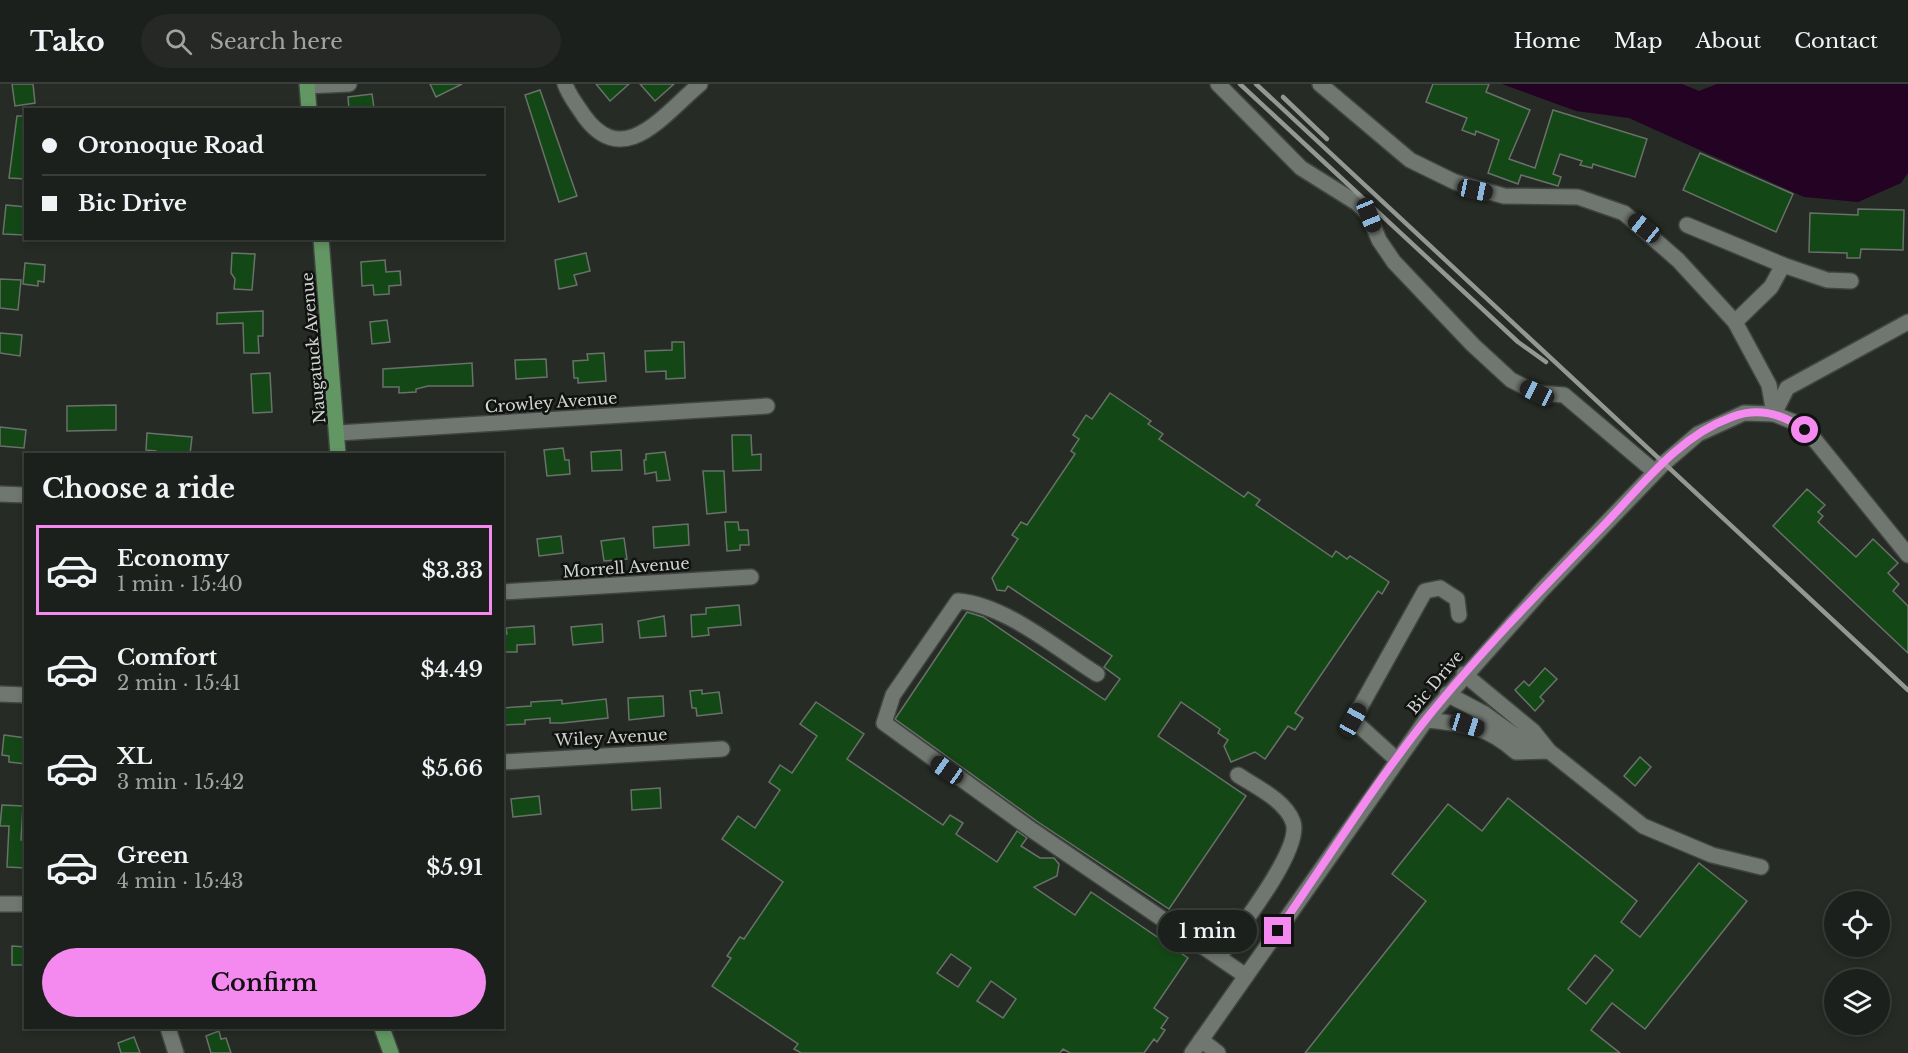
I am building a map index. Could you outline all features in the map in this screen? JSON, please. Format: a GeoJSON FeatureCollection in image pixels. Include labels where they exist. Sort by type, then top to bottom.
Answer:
{"type":"FeatureCollection","features":[{"type":"Feature","properties":{"kind":"main road"},"geometry":{"type":"LineString","coordinates":[[307,85],[309,108]]}},
{"type":"Feature","properties":{"kind":"main road","name":"Naugatuck Avenue"},"geometry":{"type":"LineString","coordinates":[[321,240],[338,453]]}},
{"type":"Feature","properties":{"kind":"main road"},"geometry":{"type":"LineString","coordinates":[[382,1029],[391,1053]]}},
{"type":"Feature","properties":{"kind":"street"},"geometry":{"type":"LineString","coordinates":[[307,85],[350,84]]}},
{"type":"Feature","properties":{"kind":"street"},"geometry":{"type":"LineString","coordinates":[[564,84],[593,128],[601,135],[621,141],[640,135],[700,84]]}},
{"type":"Feature","properties":{"kind":"street"},"geometry":{"type":"LineString","coordinates":[[1218,84],[1301,168],[1357,202],[1369,215],[1379,240],[1394,262],[1473,345],[1511,380],[1537,393],[1564,395],[1655,472]]}},
{"type":"Feature","properties":{"kind":"street"},"geometry":{"type":"LineString","coordinates":[[1320,84],[1410,160],[1455,182],[1475,190],[1504,196],[1578,197],[1624,213],[1678,260],[1736,322],[1769,385],[1774,414]]}},
{"type":"Feature","properties":{"kind":"street"},"geometry":{"type":"LineString","coordinates":[[1687,225],[1783,265],[1827,280],[1851,281]]}},
{"type":"Feature","properties":{"kind":"street"},"geometry":{"type":"LineString","coordinates":[[1736,322],[1771,287],[1783,265]]}},
{"type":"Feature","properties":{"kind":"street"},"geometry":{"type":"LineString","coordinates":[[1774,414],[1787,388],[1908,322]]}},
{"type":"Feature","properties":{"kind":"street","name":"Crowley Avenue"},"geometry":{"type":"LineString","coordinates":[[338,433],[767,406]]}},
{"type":"Feature","properties":{"kind":"street","name":"Bic Drive"},"geometry":{"type":"LineString","coordinates":[[1192,1053],[1396,759],[1464,674],[1683,444],[1713,425],[1744,413],[1774,414]]}},
{"type":"Feature","properties":{"kind":"street"},"geometry":{"type":"LineString","coordinates":[[1774,414],[1794,422],[1814,439],[1908,555]]}},
{"type":"Feature","properties":{"kind":"street"},"geometry":{"type":"LineString","coordinates":[[0,494],[24,495]]}},
{"type":"Feature","properties":{"kind":"street","name":"Morrell Avenue"},"geometry":{"type":"LineString","coordinates":[[504,592],[751,577]]}},
{"type":"Feature","properties":{"kind":"street"},"geometry":{"type":"LineString","coordinates":[[1396,759],[1353,720],[1425,591],[1440,588],[1457,599],[1459,615]]}},
{"type":"Feature","properties":{"kind":"street"},"geometry":{"type":"LineString","coordinates":[[1097,674],[1002,614],[975,603],[958,601],[893,695],[884,723],[1032,830],[1246,976]]}},
{"type":"Feature","properties":{"kind":"street"},"geometry":{"type":"LineString","coordinates":[[1464,674],[1533,731],[1549,751],[1643,826],[1712,855],[1761,867]]}},
{"type":"Feature","properties":{"kind":"street"},"geometry":{"type":"LineString","coordinates":[[0,693],[24,695]]}},
{"type":"Feature","properties":{"kind":"street"},"geometry":{"type":"LineString","coordinates":[[1447,694],[1485,714],[1524,742],[1549,751]]}},
{"type":"Feature","properties":{"kind":"street"},"geometry":{"type":"LineString","coordinates":[[1426,720],[1467,725],[1485,730],[1498,736],[1516,752],[1549,751]]}},
{"type":"Feature","properties":{"kind":"street","name":"Wiley Avenue"},"geometry":{"type":"LineString","coordinates":[[504,762],[722,748]]}},
{"type":"Feature","properties":{"kind":"street"},"geometry":{"type":"LineString","coordinates":[[1219,957],[1281,867],[1295,836],[1294,823],[1278,802],[1238,775]]}},
{"type":"Feature","properties":{"kind":"street"},"geometry":{"type":"LineString","coordinates":[[0,904],[24,904]]}},
{"type":"Feature","properties":{"kind":"street"},"geometry":{"type":"LineString","coordinates":[[168,1029],[176,1053]]}},
{"type":"Feature","properties":{"kind":"street"},"geometry":{"type":"LineString","coordinates":[[1201,1040],[1218,1053]]}},
{"type":"Feature","properties":{"kind":"shaded area"},"geometry":{"type":"Polygon","coordinates":[[[1502,84],[1682,84],[1699,91],[1717,84],[1908,84],[1908,173],[1901,183],[1858,202],[1804,197],[1629,118],[1576,111],[1502,84]]]}},
{"type":"Feature","properties":{"kind":"building"},"geometry":{"type":"Polygon","coordinates":[[[12,84],[33,84],[35,103],[15,106],[12,84]]]}},
{"type":"Feature","properties":{"kind":"building"},"geometry":{"type":"Polygon","coordinates":[[[430,84],[462,84],[436,97],[430,84]]]}},
{"type":"Feature","properties":{"kind":"building"},"geometry":{"type":"Polygon","coordinates":[[[596,84],[629,84],[610,101],[596,84]]]}},
{"type":"Feature","properties":{"kind":"building"},"geometry":{"type":"Polygon","coordinates":[[[640,84],[674,84],[655,101],[640,84]]]}},
{"type":"Feature","properties":{"kind":"building"},"geometry":{"type":"Polygon","coordinates":[[[1433,84],[1489,84],[1486,92],[1530,110],[1509,159],[1535,168],[1553,110],[1647,139],[1635,177],[1593,164],[1592,168],[1580,165],[1582,161],[1560,154],[1553,174],[1561,177],[1558,186],[1521,175],[1518,184],[1488,173],[1499,140],[1476,131],[1475,135],[1462,130],[1467,118],[1426,102],[1433,84]]]}},
{"type":"Feature","properties":{"kind":"building"},"geometry":{"type":"Polygon","coordinates":[[[540,90],[577,196],[559,202],[525,95],[540,90]]]}},
{"type":"Feature","properties":{"kind":"building"},"geometry":{"type":"Polygon","coordinates":[[[372,94],[374,108],[349,108],[348,97],[372,94]]]}},
{"type":"Feature","properties":{"kind":"building"},"geometry":{"type":"Polygon","coordinates":[[[17,116],[24,116],[24,179],[9,178],[17,116]]]}},
{"type":"Feature","properties":{"kind":"building"},"geometry":{"type":"Polygon","coordinates":[[[1700,153],[1793,194],[1776,232],[1683,190],[1700,153]]]}},
{"type":"Feature","properties":{"kind":"building"},"geometry":{"type":"Polygon","coordinates":[[[6,205],[24,207],[24,235],[3,234],[6,205]]]}},
{"type":"Feature","properties":{"kind":"building"},"geometry":{"type":"Polygon","coordinates":[[[1858,209],[1904,210],[1903,250],[1861,249],[1860,258],[1847,258],[1847,253],[1809,252],[1810,213],[1858,215],[1858,209]]]}},
{"type":"Feature","properties":{"kind":"building"},"geometry":{"type":"Polygon","coordinates":[[[232,253],[255,254],[252,290],[234,289],[235,279],[231,273],[232,253]]]}},
{"type":"Feature","properties":{"kind":"building"},"geometry":{"type":"Polygon","coordinates":[[[586,253],[590,271],[574,275],[577,285],[559,289],[555,260],[586,253]]]}},
{"type":"Feature","properties":{"kind":"building"},"geometry":{"type":"Polygon","coordinates":[[[385,260],[386,272],[400,271],[401,285],[389,286],[389,294],[374,295],[373,285],[362,286],[361,262],[385,260]]]}},
{"type":"Feature","properties":{"kind":"building"},"geometry":{"type":"Polygon","coordinates":[[[25,263],[45,265],[44,282],[38,281],[38,286],[23,284],[25,263]]]}},
{"type":"Feature","properties":{"kind":"building"},"geometry":{"type":"Polygon","coordinates":[[[0,279],[21,280],[18,310],[0,308],[0,279]]]}},
{"type":"Feature","properties":{"kind":"building"},"geometry":{"type":"Polygon","coordinates":[[[263,311],[263,336],[258,336],[259,353],[244,353],[243,323],[217,324],[217,313],[263,311]]]}},
{"type":"Feature","properties":{"kind":"building"},"geometry":{"type":"Polygon","coordinates":[[[387,320],[390,342],[372,344],[370,322],[387,320]]]}},
{"type":"Feature","properties":{"kind":"building"},"geometry":{"type":"Polygon","coordinates":[[[0,333],[22,335],[20,356],[0,353],[0,333]]]}},
{"type":"Feature","properties":{"kind":"building"},"geometry":{"type":"Polygon","coordinates":[[[672,342],[684,342],[685,378],[666,379],[666,371],[646,372],[645,351],[672,350],[672,342]]]}},
{"type":"Feature","properties":{"kind":"building"},"geometry":{"type":"Polygon","coordinates":[[[604,353],[606,381],[578,383],[578,378],[574,378],[573,361],[588,360],[587,354],[604,353]]]}},
{"type":"Feature","properties":{"kind":"building"},"geometry":{"type":"Polygon","coordinates":[[[546,359],[547,377],[516,379],[515,360],[546,359]]]}},
{"type":"Feature","properties":{"kind":"building"},"geometry":{"type":"Polygon","coordinates":[[[472,363],[473,386],[428,386],[416,389],[416,392],[399,393],[399,387],[383,387],[383,369],[472,363]]]}},
{"type":"Feature","properties":{"kind":"building"},"geometry":{"type":"Polygon","coordinates":[[[270,373],[272,412],[253,413],[251,374],[270,373]]]}},
{"type":"Feature","properties":{"kind":"building"},"geometry":{"type":"Polygon","coordinates":[[[1110,393],[1151,421],[1148,424],[1163,434],[1159,439],[1244,497],[1248,492],[1260,500],[1256,505],[1332,557],[1336,551],[1347,559],[1350,556],[1389,582],[1382,594],[1378,591],[1295,713],[1303,718],[1295,730],[1288,726],[1265,759],[1255,752],[1231,762],[1224,746],[1228,740],[1218,733],[1220,729],[1181,702],[1158,736],[1246,796],[1169,909],[1038,822],[895,719],[967,612],[983,617],[1105,700],[1120,679],[1104,667],[1112,656],[1008,586],[1005,591],[997,590],[992,578],[1018,539],[1012,535],[1021,522],[1027,525],[1075,454],[1071,451],[1079,439],[1073,435],[1086,415],[1092,419],[1110,393]]]}},
{"type":"Feature","properties":{"kind":"building"},"geometry":{"type":"Polygon","coordinates":[[[116,405],[116,430],[67,431],[67,406],[116,405]]]}},
{"type":"Feature","properties":{"kind":"building"},"geometry":{"type":"Polygon","coordinates":[[[0,427],[26,430],[24,448],[0,446],[0,427]]]}},
{"type":"Feature","properties":{"kind":"building"},"geometry":{"type":"Polygon","coordinates":[[[147,433],[192,437],[190,453],[156,453],[156,451],[146,450],[147,433]]]}},
{"type":"Feature","properties":{"kind":"building"},"geometry":{"type":"Polygon","coordinates":[[[732,435],[751,435],[752,455],[761,454],[761,470],[733,471],[732,435]]]}},
{"type":"Feature","properties":{"kind":"building"},"geometry":{"type":"Polygon","coordinates":[[[563,448],[565,460],[569,460],[570,474],[547,476],[544,450],[563,448]]]}},
{"type":"Feature","properties":{"kind":"building"},"geometry":{"type":"Polygon","coordinates":[[[621,450],[622,470],[592,471],[591,452],[621,450]]]}},
{"type":"Feature","properties":{"kind":"building"},"geometry":{"type":"Polygon","coordinates":[[[665,452],[670,480],[657,481],[656,472],[645,474],[644,460],[646,460],[646,454],[665,452]]]}},
{"type":"Feature","properties":{"kind":"building"},"geometry":{"type":"Polygon","coordinates":[[[703,471],[724,471],[726,512],[707,514],[703,471]]]}},
{"type":"Feature","properties":{"kind":"building"},"geometry":{"type":"Polygon","coordinates":[[[1807,489],[1825,505],[1818,512],[1823,516],[1818,522],[1856,557],[1873,539],[1898,563],[1888,573],[1899,584],[1893,591],[1908,606],[1908,653],[1773,526],[1807,489]]]}},
{"type":"Feature","properties":{"kind":"building"},"geometry":{"type":"Polygon","coordinates":[[[725,522],[738,522],[739,530],[748,530],[749,545],[740,545],[740,550],[727,551],[725,522]]]}},
{"type":"Feature","properties":{"kind":"building"},"geometry":{"type":"Polygon","coordinates":[[[688,524],[689,545],[654,548],[653,527],[688,524]]]}},
{"type":"Feature","properties":{"kind":"building"},"geometry":{"type":"Polygon","coordinates":[[[561,536],[563,553],[539,556],[537,539],[561,536]]]}},
{"type":"Feature","properties":{"kind":"building"},"geometry":{"type":"Polygon","coordinates":[[[624,538],[627,559],[604,561],[601,541],[624,538]]]}},
{"type":"Feature","properties":{"kind":"building"},"geometry":{"type":"Polygon","coordinates":[[[739,605],[741,625],[708,628],[709,635],[692,637],[691,615],[706,614],[706,608],[739,605]]]}},
{"type":"Feature","properties":{"kind":"building"},"geometry":{"type":"Polygon","coordinates":[[[664,616],[666,636],[640,638],[638,621],[664,616]]]}},
{"type":"Feature","properties":{"kind":"building"},"geometry":{"type":"Polygon","coordinates":[[[602,624],[603,642],[573,645],[571,627],[602,624]]]}},
{"type":"Feature","properties":{"kind":"building"},"geometry":{"type":"Polygon","coordinates":[[[534,626],[535,644],[517,645],[517,652],[504,652],[506,628],[534,626]]]}},
{"type":"Feature","properties":{"kind":"building"},"geometry":{"type":"Polygon","coordinates":[[[1545,668],[1557,679],[1540,697],[1544,701],[1535,711],[1515,690],[1524,681],[1529,686],[1545,668]]]}},
{"type":"Feature","properties":{"kind":"building"},"geometry":{"type":"Polygon","coordinates":[[[702,690],[702,694],[719,692],[722,713],[697,716],[696,708],[692,708],[690,691],[702,690]]]}},
{"type":"Feature","properties":{"kind":"building"},"geometry":{"type":"Polygon","coordinates":[[[663,696],[664,716],[629,720],[628,698],[663,696]]]}},
{"type":"Feature","properties":{"kind":"building"},"geometry":{"type":"Polygon","coordinates":[[[606,699],[608,718],[550,723],[550,718],[525,720],[525,724],[504,725],[504,708],[531,706],[531,702],[562,700],[562,704],[606,699]]]}},
{"type":"Feature","properties":{"kind":"building"},"geometry":{"type":"Polygon","coordinates":[[[816,702],[864,734],[847,759],[943,825],[950,815],[963,823],[956,834],[997,862],[1017,831],[1027,838],[1021,846],[1040,858],[1054,858],[1059,864],[1057,876],[1034,887],[1075,915],[1091,892],[1188,958],[1154,1008],[1168,1018],[1161,1028],[1165,1030],[1157,1042],[1154,1039],[1144,1053],[1070,1053],[1063,1049],[1060,1053],[801,1053],[794,1049],[798,1044],[712,986],[731,958],[727,956],[740,937],[744,939],[783,882],[722,839],[738,816],[755,828],[780,790],[769,782],[780,765],[792,773],[817,736],[800,724],[816,702]],[[951,954],[937,973],[958,987],[971,968],[951,954]],[[991,981],[977,1001],[1003,1018],[1016,999],[991,981]]]}},
{"type":"Feature","properties":{"kind":"building"},"geometry":{"type":"Polygon","coordinates":[[[4,735],[24,738],[24,764],[9,762],[9,756],[2,755],[4,735]]]}},
{"type":"Feature","properties":{"kind":"building"},"geometry":{"type":"Polygon","coordinates":[[[1640,757],[1651,767],[1635,786],[1624,776],[1640,757]]]}},
{"type":"Feature","properties":{"kind":"building"},"geometry":{"type":"Polygon","coordinates":[[[660,788],[661,808],[632,810],[631,790],[660,788]]]}},
{"type":"Feature","properties":{"kind":"building"},"geometry":{"type":"Polygon","coordinates":[[[539,796],[541,814],[513,817],[511,799],[539,796]]]}},
{"type":"Feature","properties":{"kind":"building"},"geometry":{"type":"Polygon","coordinates":[[[1508,798],[1637,901],[1621,922],[1640,937],[1699,863],[1747,901],[1645,1029],[1612,1003],[1591,1030],[1620,1053],[1305,1053],[1426,901],[1392,874],[1448,804],[1482,831],[1508,798]],[[1595,955],[1568,989],[1586,1004],[1613,970],[1595,955]]]}},
{"type":"Feature","properties":{"kind":"building"},"geometry":{"type":"Polygon","coordinates":[[[2,805],[23,806],[21,840],[24,841],[24,868],[7,867],[9,826],[0,826],[2,805]]]}},
{"type":"Feature","properties":{"kind":"building"},"geometry":{"type":"Polygon","coordinates":[[[12,946],[24,947],[24,965],[12,965],[12,946]]]}},
{"type":"Feature","properties":{"kind":"building"},"geometry":{"type":"Polygon","coordinates":[[[219,1031],[221,1039],[226,1038],[231,1053],[211,1053],[206,1036],[219,1031]]]}},
{"type":"Feature","properties":{"kind":"building"},"geometry":{"type":"Polygon","coordinates":[[[134,1037],[140,1053],[121,1053],[118,1043],[134,1037]]]}},
{"type":"Feature","properties":{"kind":"railway"},"geometry":{"type":"LineString","coordinates":[[1240,84],[1518,342],[1546,362]]}},
{"type":"Feature","properties":{"kind":"railway"},"geometry":{"type":"LineString","coordinates":[[1256,84],[1908,690]]}},
{"type":"Feature","properties":{"kind":"railway"},"geometry":{"type":"LineString","coordinates":[[1283,97],[1327,139]]}},
{"type":"Feature","properties":{"kind":"route"},"geometry":{"type":"LineString","coordinates":[[1278,931],[1396,759],[1436,707],[1542,590],[1683,444],[1713,425],[1744,413],[1754,412],[1785,417],[1805,430]]}}]}
